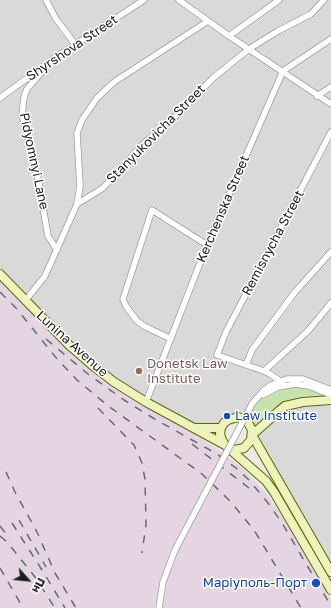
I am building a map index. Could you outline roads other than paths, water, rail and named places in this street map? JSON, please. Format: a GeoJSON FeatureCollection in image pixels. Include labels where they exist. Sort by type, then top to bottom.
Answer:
{"type":"FeatureCollection","features":[{"type":"Feature","properties":{"kind":"main road","name":"Lunina Avenue"},"geometry":{"type":"LineString","coordinates":[[0,274],[68,345],[92,365],[114,382],[146,402],[227,446],[266,481],[274,492],[331,590]]}},
{"type":"Feature","properties":{"kind":"main road"},"geometry":{"type":"LineString","coordinates":[[262,426],[250,425],[243,419],[233,418],[224,423],[220,434],[222,440],[227,446],[234,450],[244,448],[248,445],[252,436],[285,406],[303,402],[331,400]]}},
{"type":"Feature","properties":{"kind":"main road"},"geometry":{"type":"LineString","coordinates":[[250,425],[252,436],[331,572]]}},
{"type":"Feature","properties":{"kind":"main road","name":"Lunina Avenue"},"geometry":{"type":"LineString","coordinates":[[194,428],[221,428]]}},
{"type":"Feature","properties":{"kind":"street"},"geometry":{"type":"LineString","coordinates":[[46,0],[56,19],[75,44]]}},
{"type":"Feature","properties":{"kind":"street","name":"Shyrshova Street"},"geometry":{"type":"LineString","coordinates":[[0,98],[55,57],[144,0]]}},
{"type":"Feature","properties":{"kind":"street"},"geometry":{"type":"LineString","coordinates":[[179,0],[228,36],[331,104]]}},
{"type":"Feature","properties":{"kind":"street"},"geometry":{"type":"LineString","coordinates":[[228,36],[279,0]]}},
{"type":"Feature","properties":{"kind":"street","name":"Stanyukovicha Street"},"geometry":{"type":"LineString","coordinates":[[77,204],[102,188],[143,144],[178,114],[212,78],[249,49],[278,31],[311,14],[324,0]]}},
{"type":"Feature","properties":{"kind":"street"},"geometry":{"type":"LineString","coordinates":[[25,301],[45,276],[77,204],[80,186],[77,133],[82,120],[93,103],[105,90],[119,79],[208,21]]}},
{"type":"Feature","properties":{"kind":"street"},"geometry":{"type":"LineString","coordinates":[[283,72],[331,39]]}},
{"type":"Feature","properties":{"kind":"street","name":"Pidyomnyi Lane"},"geometry":{"type":"LineString","coordinates":[[55,57],[27,89],[24,97],[22,115],[37,172],[48,236],[57,250]]}},
{"type":"Feature","properties":{"kind":"street","name":"Kerchenska Street"},"geometry":{"type":"LineString","coordinates":[[146,402],[207,245],[283,72]]}},
{"type":"Feature","properties":{"kind":"street"},"geometry":{"type":"LineString","coordinates":[[318,96],[331,87]]}},
{"type":"Feature","properties":{"kind":"street","name":"Remisnycha Street"},"geometry":{"type":"LineString","coordinates":[[246,365],[217,355],[226,332],[331,132]]}},
{"type":"Feature","properties":{"kind":"street"},"geometry":{"type":"LineString","coordinates":[[171,339],[137,321],[126,306],[123,298],[152,210],[207,245]]}},
{"type":"Feature","properties":{"kind":"street"},"geometry":{"type":"LineString","coordinates":[[280,381],[264,371],[246,365],[252,350],[295,292],[331,252]]}},
{"type":"Feature","properties":{"kind":"street"},"geometry":{"type":"LineString","coordinates":[[264,371],[308,331],[331,303]]}},
{"type":"Feature","properties":{"kind":"street"},"geometry":{"type":"LineString","coordinates":[[159,608],[163,582],[175,550],[252,404],[264,390],[280,381],[287,379],[303,379],[331,390]]}},
{"type":"Feature","properties":{"kind":"street"},"geometry":{"type":"LineString","coordinates":[[252,404],[266,393],[288,384],[309,386],[331,395]]}},
{"type":"Feature","properties":{"kind":"railway"},"geometry":{"type":"LineString","coordinates":[[0,292],[16,308],[58,360],[77,380],[107,405],[202,474],[230,501],[254,530],[301,608]]}},
{"type":"Feature","properties":{"kind":"railway"},"geometry":{"type":"LineString","coordinates":[[46,339],[88,374],[124,400],[217,454],[249,480],[282,523],[331,606]]}},
{"type":"Feature","properties":{"kind":"railway"},"geometry":{"type":"LineString","coordinates":[[98,408],[134,445],[142,463],[145,479],[146,525],[142,553]]}},
{"type":"Feature","properties":{"kind":"railway"},"geometry":{"type":"LineString","coordinates":[[192,444],[249,488]]}},
{"type":"Feature","properties":{"kind":"railway"},"geometry":{"type":"LineString","coordinates":[[6,472],[37,532],[55,573],[76,608]]}},
{"type":"Feature","properties":{"kind":"railway"},"geometry":{"type":"LineString","coordinates":[[19,520],[46,567]]}},
{"type":"Feature","properties":{"kind":"railway"},"geometry":{"type":"LineString","coordinates":[[12,523],[65,608]]}},
{"type":"Feature","properties":{"kind":"railway"},"geometry":{"type":"LineString","coordinates":[[0,526],[10,539]]}},
{"type":"Feature","properties":{"kind":"railway"},"geometry":{"type":"LineString","coordinates":[[0,536],[7,542],[35,577],[55,608]]}},
{"type":"Feature","properties":{"kind":"railway"},"geometry":{"type":"LineString","coordinates":[[0,568],[23,608]]}},
{"type":"Feature","properties":{"kind":"place","name":"Donetsk Law Institute"},"geometry":{"type":"Point","coordinates":[139,371]}},
{"type":"Feature","properties":{"kind":"place","name":"Law Institute"},"geometry":{"type":"Point","coordinates":[227,416]}},
{"type":"Feature","properties":{"kind":"place","name":"Маріуполь-Порт"},"geometry":{"type":"Point","coordinates":[316,583]}}]}
